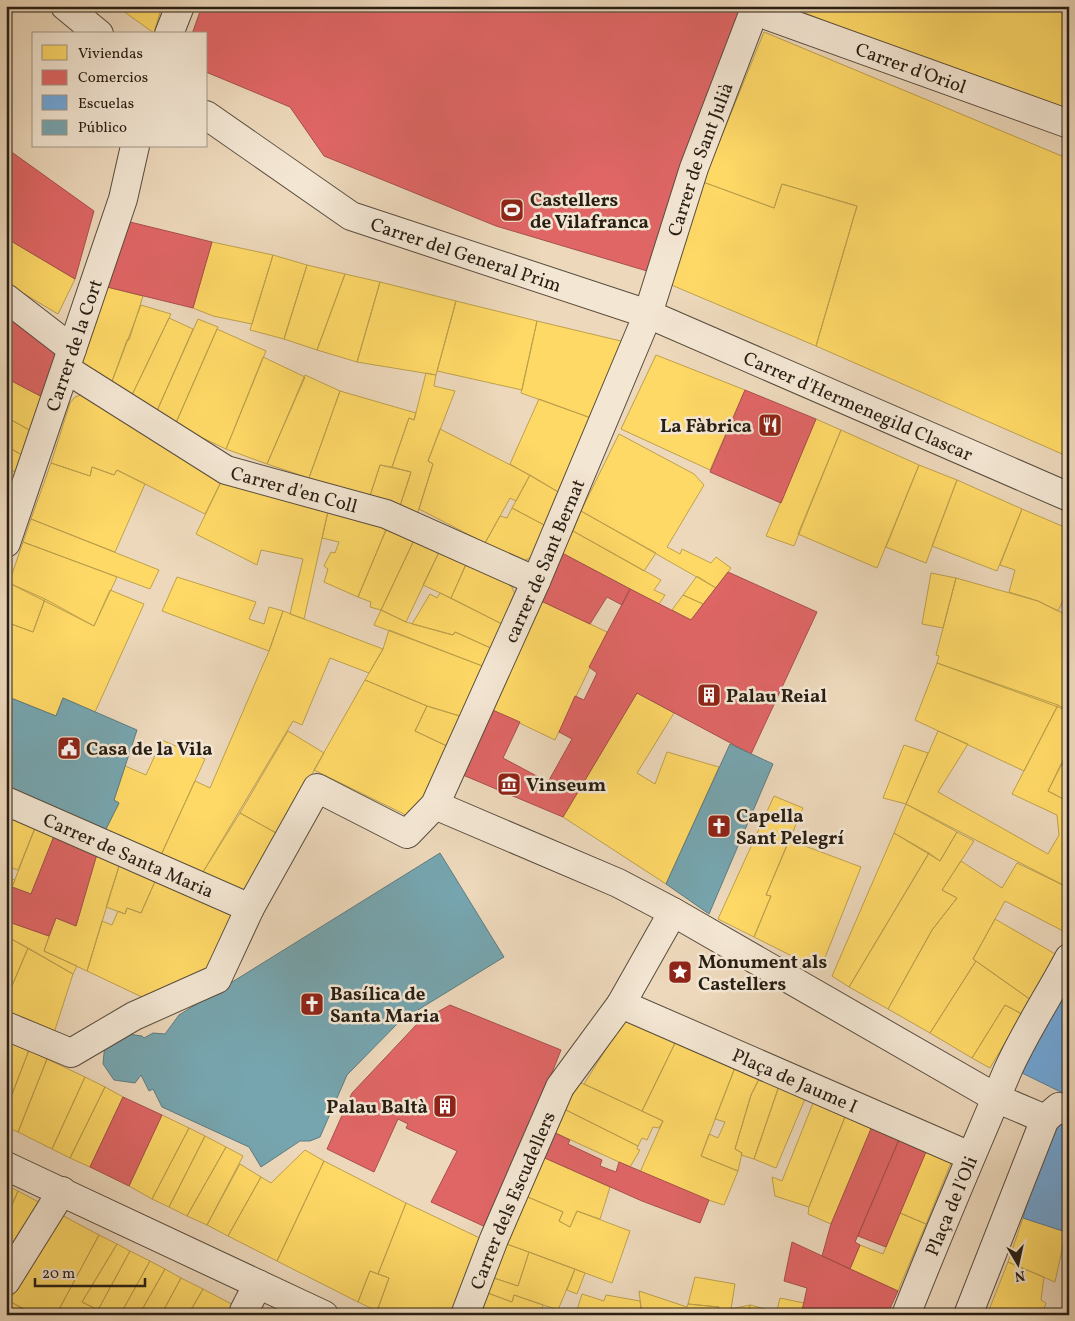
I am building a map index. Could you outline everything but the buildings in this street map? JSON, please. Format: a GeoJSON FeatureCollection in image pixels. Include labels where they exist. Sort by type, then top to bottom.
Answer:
{"type":"FeatureCollection","features":[{"type":"Feature","properties":{"kind":"street"},"geometry":{"type":"LineString","coordinates":[[65,6],[97,32]]}},
{"type":"Feature","properties":{"kind":"street"},"geometry":{"type":"LineString","coordinates":[[170,32],[180,6]]}},
{"type":"Feature","properties":{"kind":"street","name":"Carrer d'Oriol"},"geometry":{"type":"LineString","coordinates":[[756,8],[1069,124]]}},
{"type":"Feature","properties":{"kind":"street","name":"Carrer de Sant Julià"},"geometry":{"type":"LineString","coordinates":[[648,314],[694,168],[756,8]]}},
{"type":"Feature","properties":{"kind":"street","name":"Carrer del General Prim"},"geometry":{"type":"LineString","coordinates":[[208,116],[351,216],[648,314]]}},
{"type":"Feature","properties":{"kind":"street","name":"Carrer de la Cort"},"geometry":{"type":"LineString","coordinates":[[6,542],[123,199],[136,148]]}},
{"type":"Feature","properties":{"kind":"street","name":"Carrer d'en Coll"},"geometry":{"type":"LineString","coordinates":[[6,298],[69,359],[226,470],[386,514],[536,581]]}},
{"type":"Feature","properties":{"kind":"street","name":"Carrer d'Hermenegild Clascar"},"geometry":{"type":"LineString","coordinates":[[648,314],[1069,498]]}},
{"type":"Feature","properties":{"kind":"street","name":"carrer de Sant Bernat"},"geometry":{"type":"LineString","coordinates":[[250,908],[317,788],[407,834],[435,805],[536,581],[648,314]]}},
{"type":"Feature","properties":{"kind":"street","name":"Carrer de Santa Maria"},"geometry":{"type":"LineString","coordinates":[[6,801],[250,908]]}},
{"type":"Feature","properties":{"kind":"street"},"geometry":{"type":"LineString","coordinates":[[435,805],[618,883],[673,912],[998,1099],[1057,1115],[968,1315]]}},
{"type":"Feature","properties":{"kind":"street"},"geometry":{"type":"LineString","coordinates":[[6,1026],[71,1053],[134,1016],[217,979],[250,908]]}},
{"type":"Feature","properties":{"kind":"street"},"geometry":{"type":"LineString","coordinates":[[621,1004],[673,912]]}},
{"type":"Feature","properties":{"kind":"street","name":"Plaça de l'Oli"},"geometry":{"type":"LineString","coordinates":[[906,1315],[970,1156],[998,1099],[1008,1072],[1069,958]]}},
{"type":"Feature","properties":{"kind":"street","name":"Carrer dels Escudellers"},"geometry":{"type":"LineString","coordinates":[[465,1315],[494,1239],[560,1087],[621,1004]]}},
{"type":"Feature","properties":{"kind":"street","name":"Plaça de Jaume I"},"geometry":{"type":"LineString","coordinates":[[621,1004],[970,1156]]}},
{"type":"Feature","properties":{"kind":"street"},"geometry":{"type":"LineString","coordinates":[[6,1166],[324,1315]]}},
{"type":"Feature","properties":{"kind":"street"},"geometry":{"type":"LineString","coordinates":[[6,1281],[62,1191]]}},
{"type":"Feature","properties":{"kind":"street"},"geometry":{"type":"LineString","coordinates":[[244,1311],[258,1284]]}},
{"type":"Feature","properties":{"kind":"place","name":"Castellers de Vilafranca"},"geometry":{"type":"Point","coordinates":[512,210]}},
{"type":"Feature","properties":{"kind":"place","name":"La Fàbrica"},"geometry":{"type":"Point","coordinates":[770,425]}},
{"type":"Feature","properties":{"kind":"place","name":"Palau Reial"},"geometry":{"type":"Point","coordinates":[709,695]}},
{"type":"Feature","properties":{"kind":"place","name":"Casa de la Vila"},"geometry":{"type":"Point","coordinates":[69,748]}},
{"type":"Feature","properties":{"kind":"place","name":"Vinseum"},"geometry":{"type":"Point","coordinates":[509,784]}},
{"type":"Feature","properties":{"kind":"place","name":"Capella Sant Pelegrí"},"geometry":{"type":"Point","coordinates":[719,826]}},
{"type":"Feature","properties":{"kind":"place","name":"Monument als Castellers"},"geometry":{"type":"Point","coordinates":[680,972]}},
{"type":"Feature","properties":{"kind":"place","name":"Basílica de Santa Maria"},"geometry":{"type":"Point","coordinates":[312,1004]}},
{"type":"Feature","properties":{"kind":"place","name":"Palau Baltà"},"geometry":{"type":"Point","coordinates":[445,1106]}}]}
